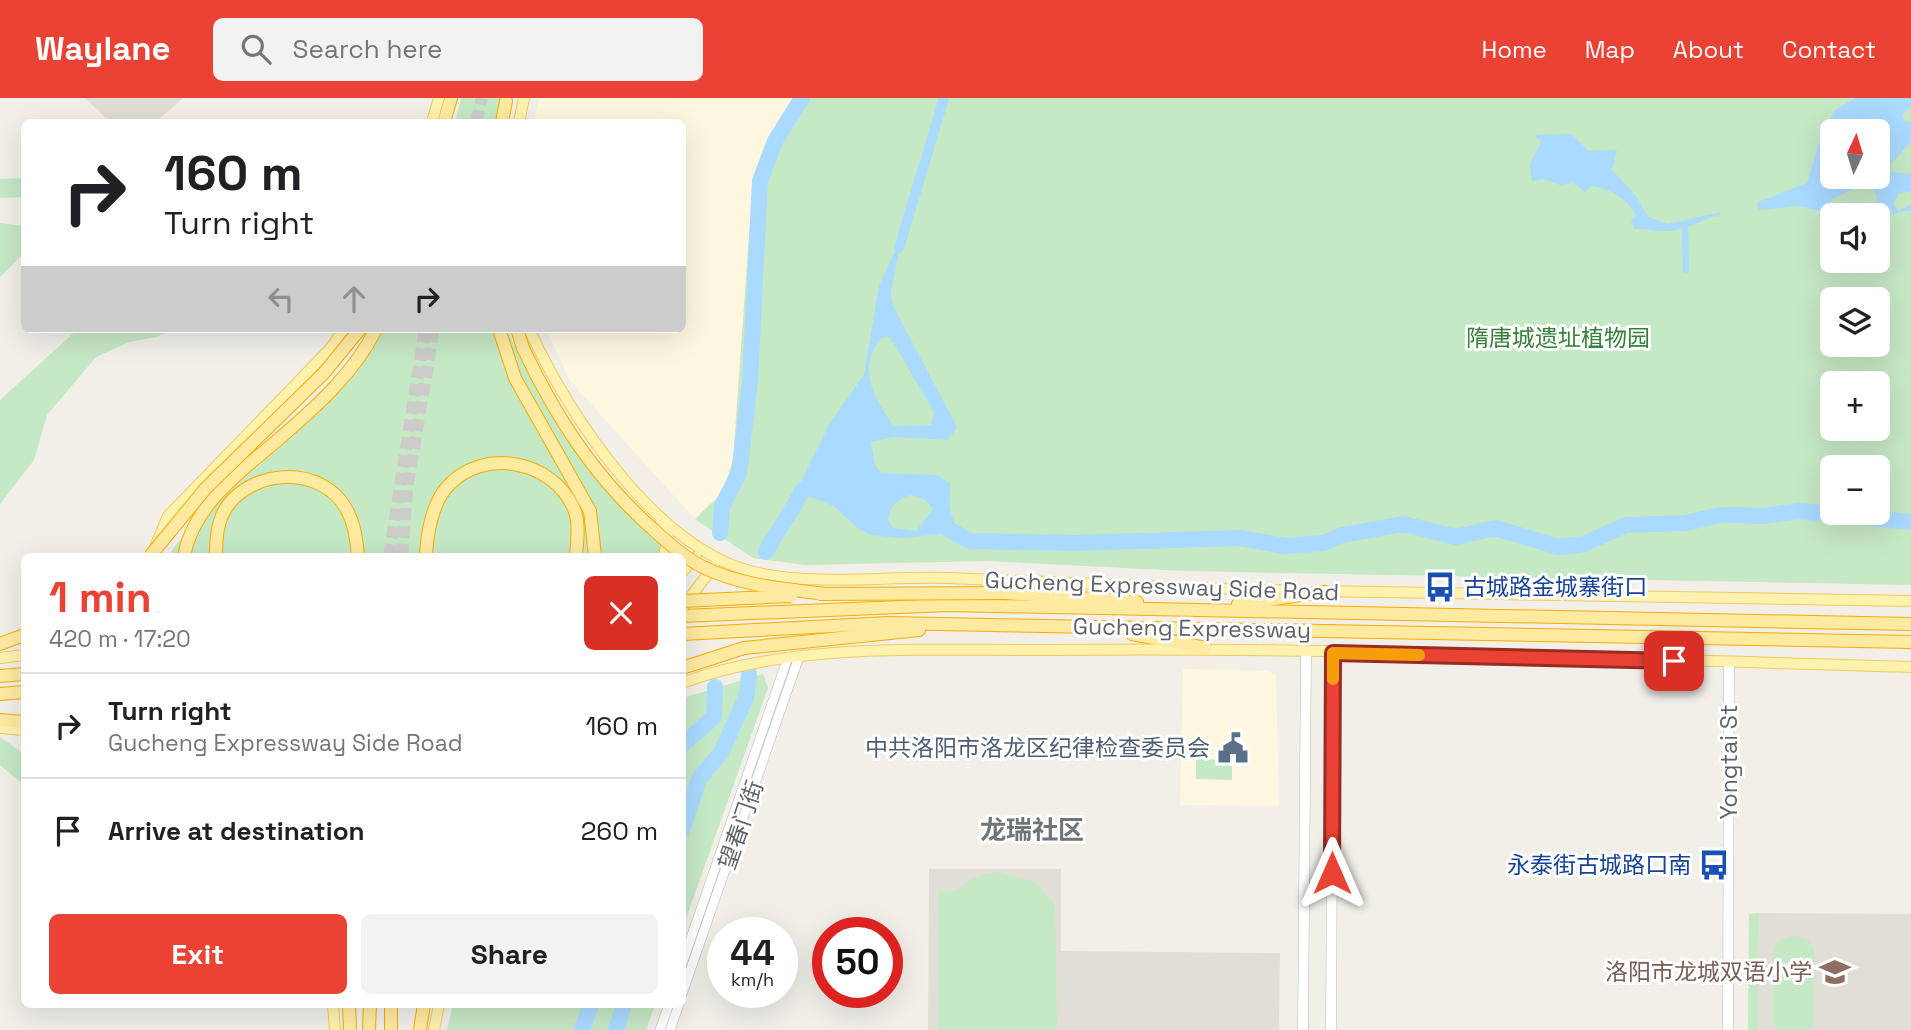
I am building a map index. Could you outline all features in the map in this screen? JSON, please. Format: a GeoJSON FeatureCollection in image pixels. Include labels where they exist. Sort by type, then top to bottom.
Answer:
{"type":"FeatureCollection","features":[{"type":"Feature","properties":{"kind":"highway"},"geometry":{"type":"LineString","coordinates":[[445,119],[451,98]]}},
{"type":"Feature","properties":{"kind":"highway"},"geometry":{"type":"LineString","coordinates":[[503,119],[506,101]]}},
{"type":"Feature","properties":{"kind":"highway"},"geometry":{"type":"LineString","coordinates":[[154,553],[206,488],[324,373],[356,333]]}},
{"type":"Feature","properties":{"kind":"highway"},"geometry":{"type":"LineString","coordinates":[[185,553],[187,540],[206,506],[346,375],[373,333]]}},
{"type":"Feature","properties":{"kind":"highway"},"geometry":{"type":"LineString","coordinates":[[500,333],[515,378],[590,512],[595,553]]}},
{"type":"Feature","properties":{"kind":"highway"},"geometry":{"type":"LineString","coordinates":[[518,333],[549,402],[583,454],[634,512],[683,553]]}},
{"type":"Feature","properties":{"kind":"highway"},"geometry":{"type":"LineString","coordinates":[[427,553],[437,503],[449,485],[473,468],[490,463],[509,462],[530,467],[554,483],[574,508],[578,535],[576,553]]}},
{"type":"Feature","properties":{"kind":"highway"},"geometry":{"type":"LineString","coordinates":[[216,553],[217,532],[227,506],[245,489],[269,477],[295,477],[316,483],[340,500],[356,529],[358,553]]}},
{"type":"Feature","properties":{"kind":"highway"},"geometry":{"type":"LineString","coordinates":[[686,555],[704,568],[753,585],[826,594]]}},
{"type":"Feature","properties":{"kind":"highway"},"geometry":{"type":"LineString","coordinates":[[686,601],[826,594],[1004,593],[1092,596],[1200,610],[1324,592]]}},
{"type":"Feature","properties":{"kind":"highway","name":"Gucheng Expressway"},"geometry":{"type":"LineString","coordinates":[[686,616],[948,605],[1911,624]]}},
{"type":"Feature","properties":{"kind":"highway","name":"Gucheng Expressway"},"geometry":{"type":"LineString","coordinates":[[686,635],[888,623],[1911,642]]}},
{"type":"Feature","properties":{"kind":"highway"},"geometry":{"type":"LineString","coordinates":[[686,659],[744,648],[967,625]]}},
{"type":"Feature","properties":{"kind":"highway"},"geometry":{"type":"LineString","coordinates":[[1097,627],[1206,648]]}},
{"type":"Feature","properties":{"kind":"highway"},"geometry":{"type":"LineString","coordinates":[[0,644],[21,636]]}},
{"type":"Feature","properties":{"kind":"highway"},"geometry":{"type":"LineString","coordinates":[[686,667],[744,648]]}},
{"type":"Feature","properties":{"kind":"highway"},"geometry":{"type":"LineString","coordinates":[[0,694],[21,692]]}},
{"type":"Feature","properties":{"kind":"highway"},"geometry":{"type":"LineString","coordinates":[[0,720],[21,722]]}},
{"type":"Feature","properties":{"kind":"highway"},"geometry":{"type":"LineString","coordinates":[[349,1008],[350,1030]]}},
{"type":"Feature","properties":{"kind":"highway"},"geometry":{"type":"LineString","coordinates":[[369,1008],[369,1030]]}},
{"type":"Feature","properties":{"kind":"highway"},"geometry":{"type":"LineString","coordinates":[[391,1008],[391,1030]]}},
{"type":"Feature","properties":{"kind":"highway"},"geometry":{"type":"LineString","coordinates":[[420,1030],[423,1008]]}},
{"type":"Feature","properties":{"kind":"main road"},"geometry":{"type":"LineString","coordinates":[[433,119],[439,98]]}},
{"type":"Feature","properties":{"kind":"main road"},"geometry":{"type":"LineString","coordinates":[[520,119],[524,98]]}},
{"type":"Feature","properties":{"kind":"main road"},"geometry":{"type":"LineString","coordinates":[[153,553],[168,516],[330,349],[341,333]]}},
{"type":"Feature","properties":{"kind":"main road","name":"Gucheng Expressway Side Road"},"geometry":{"type":"LineString","coordinates":[[531,333],[551,377],[594,442],[627,482],[702,550],[756,573],[825,580],[945,578],[1324,592],[1911,601]]}},
{"type":"Feature","properties":{"kind":"main road"},"geometry":{"type":"LineString","coordinates":[[657,512],[668,536],[665,553]]}},
{"type":"Feature","properties":{"kind":"main road"},"geometry":{"type":"LineString","coordinates":[[686,568],[702,550]]}},
{"type":"Feature","properties":{"kind":"main road"},"geometry":{"type":"LineString","coordinates":[[686,603],[720,558]]}},
{"type":"Feature","properties":{"kind":"main road"},"geometry":{"type":"LineString","coordinates":[[686,682],[724,668],[793,657],[902,652],[1206,648],[1911,667]]}},
{"type":"Feature","properties":{"kind":"main road"},"geometry":{"type":"LineString","coordinates":[[1303,1030],[1306,652]]}},
{"type":"Feature","properties":{"kind":"main road"},"geometry":{"type":"LineString","coordinates":[[1331,1030],[1333,653]]}},
{"type":"Feature","properties":{"kind":"main road"},"geometry":{"type":"LineString","coordinates":[[0,658],[21,655]]}},
{"type":"Feature","properties":{"kind":"main road","name":"Yongtai St"},"geometry":{"type":"LineString","coordinates":[[1730,1030],[1731,662]]}},
{"type":"Feature","properties":{"kind":"main road"},"geometry":{"type":"LineString","coordinates":[[0,728],[21,730]]}},
{"type":"Feature","properties":{"kind":"main road"},"geometry":{"type":"LineString","coordinates":[[333,1008],[335,1030]]}},
{"type":"Feature","properties":{"kind":"main road"},"geometry":{"type":"LineString","coordinates":[[434,1030],[438,1008]]}},
{"type":"Feature","properties":{"kind":"street","name":"望春门街"},"geometry":{"type":"LineString","coordinates":[[686,953],[793,657]]}},
{"type":"Feature","properties":{"kind":"street","name":"望春门街"},"geometry":{"type":"LineString","coordinates":[[686,982],[793,657]]}},
{"type":"Feature","properties":{"kind":"street"},"geometry":{"type":"LineString","coordinates":[[660,1030],[668,1008]]}},
{"type":"Feature","properties":{"kind":"street"},"geometry":{"type":"LineString","coordinates":[[670,1030],[678,1008]]}},
{"type":"Feature","properties":{"kind":"shaded area"},"geometry":{"type":"Polygon","coordinates":[[[85,98],[183,98],[159,119],[107,119],[85,98]]]}},
{"type":"Feature","properties":{"kind":"shaded area"},"geometry":{"type":"Polygon","coordinates":[[[539,98],[795,98],[765,145],[733,461],[722,493],[695,519],[570,381],[548,333],[686,333],[686,119],[535,119],[539,98]]]}},
{"type":"Feature","properties":{"kind":"shaded area"},"geometry":{"type":"Polygon","coordinates":[[[1183,669],[1268,671],[1276,676],[1279,806],[1180,805],[1183,669]]]}},
{"type":"Feature","properties":{"kind":"shaded area"},"geometry":{"type":"Polygon","coordinates":[[[929,869],[1061,869],[1061,951],[1280,953],[1279,1030],[928,1030],[929,869]]]}},
{"type":"Feature","properties":{"kind":"shaded area","name":"洛阳市龙城双语小学"},"geometry":{"type":"Polygon","coordinates":[[[1759,913],[1911,914],[1911,1030],[1758,1030],[1759,913]]]}},
{"type":"Feature","properties":{"kind":"green space"},"geometry":{"type":"Polygon","coordinates":[[[461,98],[503,98],[498,119],[456,119],[461,98]]]}},
{"type":"Feature","properties":{"kind":"green space","name":"隋唐城遗址植物园"},"geometry":{"type":"Polygon","coordinates":[[[795,98],[1911,98],[1911,585],[1185,571],[988,561],[805,565],[753,558],[695,519],[722,493],[733,461],[753,179],[765,145],[795,98]]]}},
{"type":"Feature","properties":{"kind":"green space"},"geometry":{"type":"Polygon","coordinates":[[[21,178],[21,197],[0,198],[0,179],[21,178]]]}},
{"type":"Feature","properties":{"kind":"green space"},"geometry":{"type":"Polygon","coordinates":[[[0,223],[21,226],[21,256],[0,277],[0,223]]]}},
{"type":"Feature","properties":{"kind":"green space"},"geometry":{"type":"Polygon","coordinates":[[[74,333],[164,333],[157,337],[129,342],[96,357],[47,415],[34,460],[0,504],[0,400],[74,333]]]}},
{"type":"Feature","properties":{"kind":"green space"},"geometry":{"type":"Polygon","coordinates":[[[382,333],[508,333],[534,383],[663,543],[658,553],[171,553],[180,540],[227,494],[325,407],[367,357],[382,333]]]}},
{"type":"Feature","properties":{"kind":"green space"},"geometry":{"type":"Polygon","coordinates":[[[763,674],[768,688],[686,919],[686,697],[763,674]]]}},
{"type":"Feature","properties":{"kind":"green space"},"geometry":{"type":"Polygon","coordinates":[[[0,737],[21,752],[21,782],[0,765],[0,737]]]}},
{"type":"Feature","properties":{"kind":"green space"},"geometry":{"type":"Polygon","coordinates":[[[1196,759],[1232,760],[1232,780],[1196,779],[1196,759]]]}},
{"type":"Feature","properties":{"kind":"green space"},"geometry":{"type":"Polygon","coordinates":[[[1000,872],[1036,882],[1055,905],[1057,1030],[938,1030],[939,891],[957,891],[976,877],[1000,872]]]}},
{"type":"Feature","properties":{"kind":"green space"},"geometry":{"type":"Polygon","coordinates":[[[1759,913],[1758,1030],[1748,1030],[1749,914],[1759,913]]]}},
{"type":"Feature","properties":{"kind":"green space"},"geometry":{"type":"Polygon","coordinates":[[[1793,935],[1808,940],[1814,949],[1814,1020],[1809,1030],[1777,1030],[1773,1021],[1774,949],[1778,941],[1793,935]]]}},
{"type":"Feature","properties":{"kind":"green space"},"geometry":{"type":"Polygon","coordinates":[[[452,1008],[654,1008],[646,1030],[447,1030],[452,1008]]]}},
{"type":"Feature","properties":{"kind":"water"},"geometry":{"type":"Polygon","coordinates":[[[1855,98],[1911,98],[1911,105],[1902,115],[1904,121],[1911,122],[1911,142],[1890,165],[1890,119],[1830,119],[1834,111],[1855,98]]]}},
{"type":"Feature","properties":{"kind":"water"},"geometry":{"type":"Polygon","coordinates":[[[1571,134],[1589,151],[1617,150],[1612,170],[1635,195],[1648,217],[1668,224],[1720,212],[1720,217],[1714,216],[1688,227],[1689,273],[1683,272],[1682,228],[1664,231],[1635,229],[1631,222],[1636,215],[1633,209],[1610,191],[1591,186],[1585,192],[1573,183],[1560,185],[1543,179],[1532,181],[1530,164],[1541,142],[1535,135],[1571,134]]]}},
{"type":"Feature","properties":{"kind":"water"},"geometry":{"type":"Polygon","coordinates":[[[1820,140],[1820,189],[1854,189],[1832,199],[1830,203],[1820,203],[1820,211],[1798,206],[1757,210],[1758,202],[1807,183],[1820,140]]]}},
{"type":"Feature","properties":{"kind":"water"},"geometry":{"type":"Polygon","coordinates":[[[1890,168],[1892,172],[1911,174],[1911,191],[1899,193],[1893,204],[1898,211],[1911,204],[1911,210],[1890,214],[1890,203],[1876,203],[1877,197],[1873,189],[1890,189],[1890,168]]]}},
{"type":"Feature","properties":{"kind":"water"},"geometry":{"type":"Polygon","coordinates":[[[902,236],[891,291],[893,306],[957,427],[948,440],[893,437],[871,442],[875,465],[881,473],[938,475],[950,484],[949,533],[901,538],[871,535],[856,527],[834,506],[808,496],[802,490],[801,481],[830,423],[864,375],[879,286],[902,236]],[[890,337],[881,338],[870,362],[869,373],[875,394],[893,426],[931,425],[934,412],[890,337]],[[911,495],[902,498],[892,507],[888,520],[893,528],[916,531],[933,509],[926,500],[911,495]]]}},
{"type":"Feature","properties":{"kind":"waterway"},"geometry":{"type":"LineString","coordinates":[[720,533],[722,506],[739,473],[750,382],[760,181],[775,141],[802,98]]}},
{"type":"Feature","properties":{"kind":"waterway"},"geometry":{"type":"LineString","coordinates":[[899,248],[944,98]]}},
{"type":"Feature","properties":{"kind":"waterway"},"geometry":{"type":"LineString","coordinates":[[766,552],[802,490],[820,483]]}},
{"type":"Feature","properties":{"kind":"waterway"},"geometry":{"type":"LineString","coordinates":[[942,510],[947,528],[969,541],[1074,543],[1240,538],[1285,546],[1324,543],[1342,535],[1403,524],[1456,537],[1495,528],[1559,547],[1584,544],[1626,525],[1686,523],[1720,515],[1763,516],[1799,511],[1911,522]]}},
{"type":"Feature","properties":{"kind":"waterway"},"geometry":{"type":"LineString","coordinates":[[686,818],[699,779],[722,751],[747,695],[749,674]]}},
{"type":"Feature","properties":{"kind":"waterway"},"geometry":{"type":"LineString","coordinates":[[686,742],[714,717],[715,687]]}},
{"type":"Feature","properties":{"kind":"waterway"},"geometry":{"type":"LineString","coordinates":[[582,1030],[590,1008]]}},
{"type":"Feature","properties":{"kind":"waterway"},"geometry":{"type":"LineString","coordinates":[[616,1030],[623,1008]]}},
{"type":"Feature","properties":{"kind":"tunnel"},"geometry":{"type":"LineString","coordinates":[[477,119],[482,98]]}},
{"type":"Feature","properties":{"kind":"tunnel"},"geometry":{"type":"LineString","coordinates":[[389,553],[424,333]]}},
{"type":"Feature","properties":{"kind":"tunnel"},"geometry":{"type":"LineString","coordinates":[[402,553],[407,489],[433,333]]}},
{"type":"Feature","properties":{"kind":"slow traffic"},"geometry":{"type":"LineString","coordinates":[[1333,679],[1333,653],[1419,655]]}},
{"type":"Feature","properties":{"kind":"place","name":"古城路金城寨街口"},"geometry":{"type":"Point","coordinates":[1440,587]}},
{"type":"Feature","properties":{"kind":"place","name":"中共洛阳市洛龙区纪律检查委员会"},"geometry":{"type":"Point","coordinates":[1233,748]}},
{"type":"Feature","properties":{"kind":"place","name":"永泰街古城路口南"},"geometry":{"type":"Point","coordinates":[1714,865]}},
{"type":"Feature","properties":{"kind":"place","name":"洛阳市龙城双语小学"},"geometry":{"type":"Point","coordinates":[1835,972]}},
{"type":"Feature","properties":{"kind":"district","name":"龙瑞社区"},"geometry":{"type":"Point","coordinates":[1032,830]}},
{"type":"Feature","properties":{"kind":"route"},"geometry":{"type":"LineString","coordinates":[[1332,873],[1333,653],[1674,661]]}}]}
